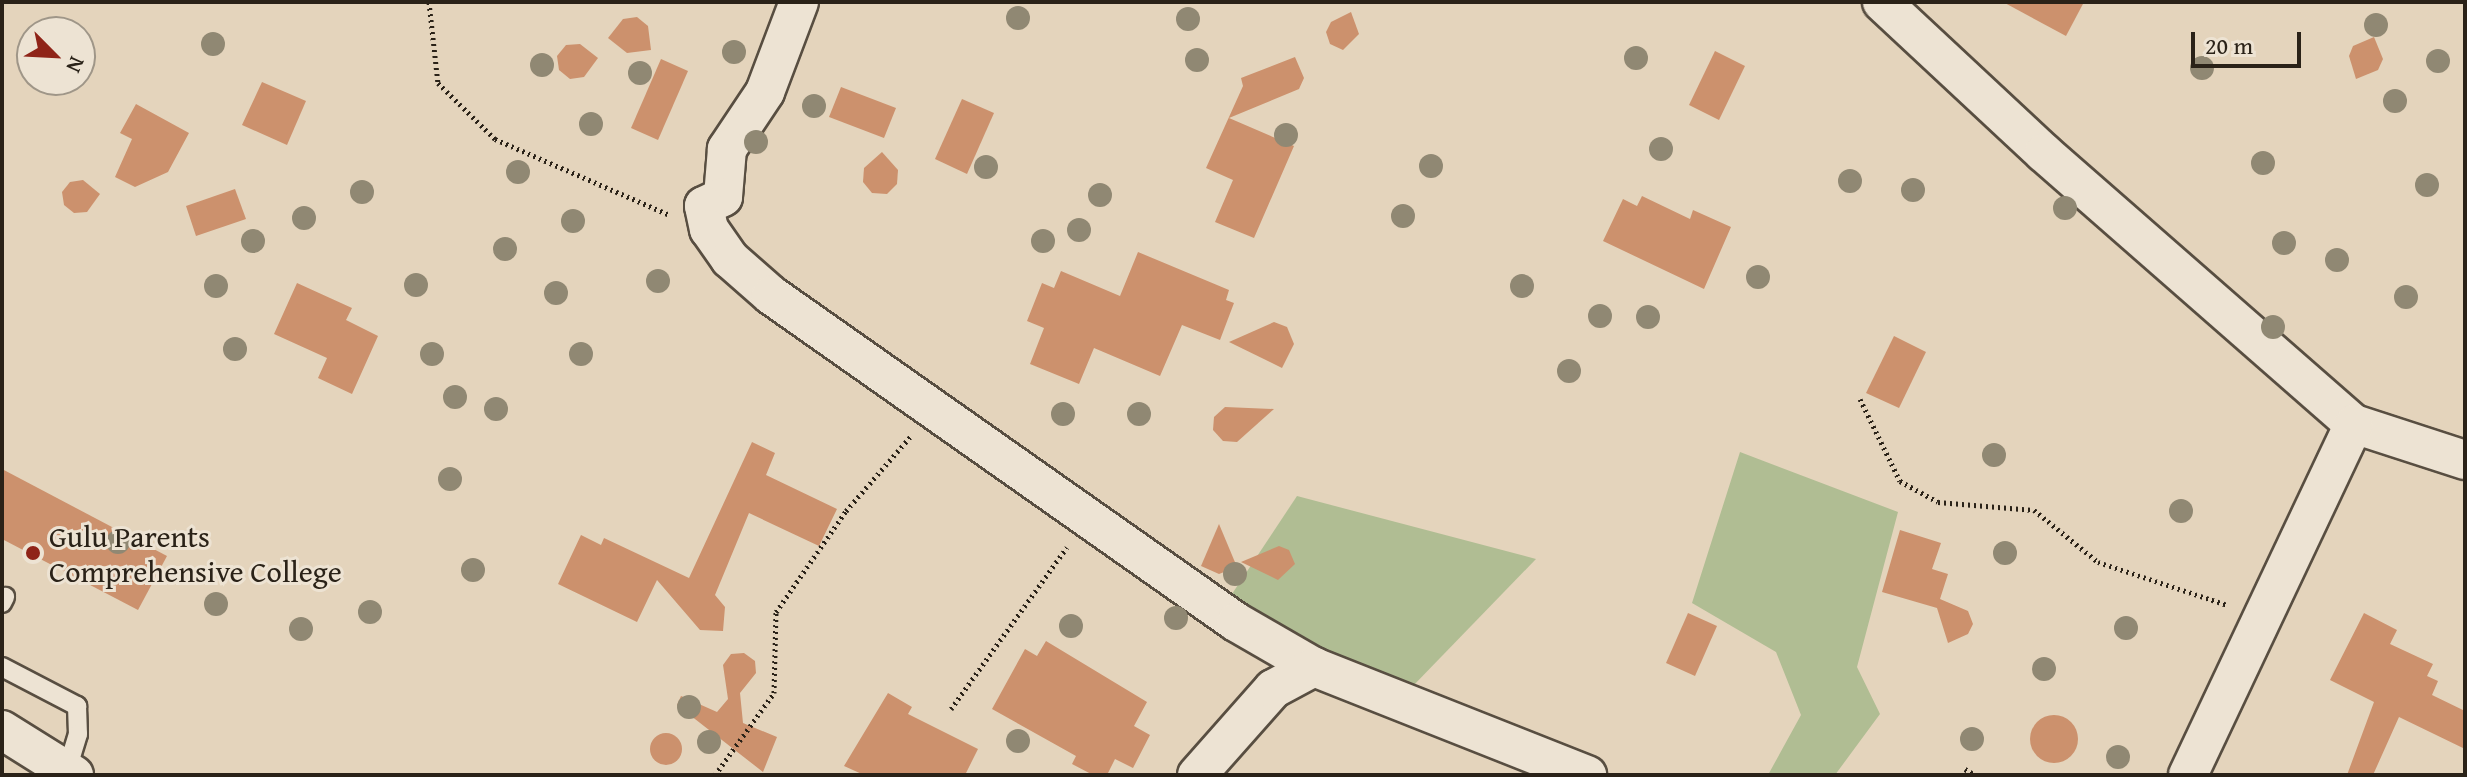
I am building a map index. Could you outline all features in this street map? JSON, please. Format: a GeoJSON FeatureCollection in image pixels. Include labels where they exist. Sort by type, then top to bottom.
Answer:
{"type":"FeatureCollection","features":[{"type":"Feature","properties":{"kind":"street"},"geometry":{"type":"LineString","coordinates":[[1882,2],[2354,424],[2465,460]]}},
{"type":"Feature","properties":{"kind":"street"},"geometry":{"type":"LineString","coordinates":[[791,6],[765,92],[727,149],[723,197],[704,206],[709,229],[771,295],[935,408],[1090,523],[1236,622],[1314,667],[1587,775]]}},
{"type":"Feature","properties":{"kind":"street"},"geometry":{"type":"LineString","coordinates":[[2188,775],[2354,424]]}},
{"type":"Feature","properties":{"kind":"street"},"geometry":{"type":"LineString","coordinates":[[1197,775],[1273,689],[1314,667]]}},
{"type":"Feature","properties":{"kind":"street"},"geometry":{"type":"LineString","coordinates":[[2,730],[70,772]]}},
{"type":"Feature","properties":{"kind":"lane"},"geometry":{"type":"LineString","coordinates":[[2,667],[77,706],[78,734],[70,772]]}},
{"type":"Feature","properties":{"kind":"path"},"geometry":{"type":"LineString","coordinates":[[429,2],[438,83],[495,139],[709,229]]}},
{"type":"Feature","properties":{"kind":"path"},"geometry":{"type":"LineString","coordinates":[[1860,399],[1900,481],[1938,502],[2034,510],[2098,562],[2262,616]]}},
{"type":"Feature","properties":{"kind":"path"},"geometry":{"type":"LineString","coordinates":[[715,775],[774,693],[776,612],[846,511],[935,408]]}},
{"type":"Feature","properties":{"kind":"path"},"geometry":{"type":"LineString","coordinates":[[951,709],[998,635],[1090,523]]}},
{"type":"Feature","properties":{"kind":"path"},"geometry":{"type":"LineString","coordinates":[[1965,769],[1975,775]]}},
{"type":"Feature","properties":{"kind":"green space"},"geometry":{"type":"Polygon","coordinates":[[[1740,452],[1898,512],[1857,667],[1880,714],[1835,775],[1768,775],[1801,715],[1776,652],[1692,603],[1740,452]]]}},
{"type":"Feature","properties":{"kind":"green space"},"geometry":{"type":"Polygon","coordinates":[[[1297,496],[1536,559],[1411,688],[1222,609],[1297,496]]]}},
{"type":"Feature","properties":{"kind":"building"},"geometry":{"type":"Polygon","coordinates":[[[2003,2],[2084,2],[2066,36],[2003,2]]]}},
{"type":"Feature","properties":{"kind":"building"},"geometry":{"type":"Polygon","coordinates":[[[1351,12],[1359,34],[1343,50],[1330,44],[1326,32],[1331,22],[1351,12]]]}},
{"type":"Feature","properties":{"kind":"building"},"geometry":{"type":"Polygon","coordinates":[[[637,17],[648,26],[651,50],[627,53],[608,38],[623,19],[637,17]]]}},
{"type":"Feature","properties":{"kind":"building"},"geometry":{"type":"Polygon","coordinates":[[[2374,37],[2383,59],[2378,70],[2356,79],[2349,56],[2353,46],[2374,37]]]}},
{"type":"Feature","properties":{"kind":"building"},"geometry":{"type":"Polygon","coordinates":[[[580,44],[598,58],[584,77],[570,79],[559,70],[557,56],[566,45],[580,44]]]}},
{"type":"Feature","properties":{"kind":"building"},"geometry":{"type":"Polygon","coordinates":[[[1715,51],[1745,66],[1719,120],[1689,105],[1715,51]]]}},
{"type":"Feature","properties":{"kind":"building"},"geometry":{"type":"Polygon","coordinates":[[[1295,57],[1304,78],[1299,89],[1229,118],[1294,146],[1254,238],[1215,222],[1233,180],[1206,168],[1243,86],[1241,78],[1295,57]]]}},
{"type":"Feature","properties":{"kind":"building"},"geometry":{"type":"Polygon","coordinates":[[[661,59],[688,71],[658,140],[631,128],[661,59]]]}},
{"type":"Feature","properties":{"kind":"building"},"geometry":{"type":"Polygon","coordinates":[[[262,82],[306,101],[287,145],[242,125],[262,82]]]}},
{"type":"Feature","properties":{"kind":"building"},"geometry":{"type":"Polygon","coordinates":[[[841,87],[896,108],[884,138],[829,117],[841,87]]]}},
{"type":"Feature","properties":{"kind":"building"},"geometry":{"type":"Polygon","coordinates":[[[962,99],[994,113],[967,174],[935,159],[962,99]]]}},
{"type":"Feature","properties":{"kind":"building"},"geometry":{"type":"Polygon","coordinates":[[[136,104],[189,133],[168,172],[135,187],[115,177],[132,139],[120,133],[136,104]]]}},
{"type":"Feature","properties":{"kind":"building"},"geometry":{"type":"Polygon","coordinates":[[[882,152],[898,170],[897,184],[887,194],[872,193],[863,182],[864,168],[882,152]]]}},
{"type":"Feature","properties":{"kind":"building"},"geometry":{"type":"Polygon","coordinates":[[[83,180],[100,194],[87,212],[74,213],[64,205],[62,192],[70,182],[83,180]]]}},
{"type":"Feature","properties":{"kind":"building"},"geometry":{"type":"Polygon","coordinates":[[[235,189],[246,219],[196,236],[186,206],[235,189]]]}},
{"type":"Feature","properties":{"kind":"building"},"geometry":{"type":"Polygon","coordinates":[[[1642,196],[1690,219],[1693,210],[1731,227],[1704,289],[1603,241],[1623,199],[1637,206],[1642,196]]]}},
{"type":"Feature","properties":{"kind":"building"},"geometry":{"type":"Polygon","coordinates":[[[1138,252],[1229,290],[1226,300],[1234,303],[1220,340],[1182,325],[1160,376],[1094,348],[1079,384],[1030,364],[1044,328],[1027,321],[1042,283],[1054,288],[1061,271],[1120,296],[1138,252]]]}},
{"type":"Feature","properties":{"kind":"building"},"geometry":{"type":"Polygon","coordinates":[[[297,283],[352,308],[346,320],[378,336],[352,394],[318,378],[327,358],[274,334],[297,283]]]}},
{"type":"Feature","properties":{"kind":"building"},"geometry":{"type":"Polygon","coordinates":[[[1274,322],[1287,327],[1294,344],[1282,368],[1229,342],[1274,322]]]}},
{"type":"Feature","properties":{"kind":"building"},"geometry":{"type":"Polygon","coordinates":[[[1894,336],[1926,352],[1899,408],[1866,393],[1894,336]]]}},
{"type":"Feature","properties":{"kind":"building"},"geometry":{"type":"Polygon","coordinates":[[[1225,407],[1274,409],[1237,442],[1223,441],[1213,430],[1214,417],[1225,407]]]}},
{"type":"Feature","properties":{"kind":"building"},"geometry":{"type":"Polygon","coordinates":[[[752,442],[775,453],[766,475],[837,509],[819,546],[749,513],[715,595],[725,607],[723,631],[700,630],[657,580],[637,622],[558,584],[581,535],[601,545],[604,538],[689,578],[752,442]]]}},
{"type":"Feature","properties":{"kind":"building"},"geometry":{"type":"Polygon","coordinates":[[[2,469],[167,556],[138,610],[2,539],[2,469]]]}},
{"type":"Feature","properties":{"kind":"building"},"geometry":{"type":"Polygon","coordinates":[[[1219,524],[1237,567],[1219,574],[1201,566],[1219,524]]]}},
{"type":"Feature","properties":{"kind":"building"},"geometry":{"type":"Polygon","coordinates":[[[1900,530],[1941,543],[1932,569],[1948,574],[1940,599],[1968,611],[1973,624],[1968,634],[1948,643],[1937,608],[1882,592],[1900,530]]]}},
{"type":"Feature","properties":{"kind":"building"},"geometry":{"type":"Polygon","coordinates":[[[1279,546],[1289,550],[1295,564],[1278,580],[1241,562],[1279,546]]]}},
{"type":"Feature","properties":{"kind":"building"},"geometry":{"type":"Polygon","coordinates":[[[1688,613],[1717,626],[1695,676],[1666,663],[1688,613]]]}},
{"type":"Feature","properties":{"kind":"building"},"geometry":{"type":"Polygon","coordinates":[[[2364,613],[2397,630],[2390,644],[2433,664],[2427,676],[2438,681],[2432,695],[2465,711],[2465,749],[2399,717],[2373,775],[2347,775],[2374,702],[2330,680],[2364,613]]]}},
{"type":"Feature","properties":{"kind":"building"},"geometry":{"type":"Polygon","coordinates":[[[1046,641],[1147,702],[1134,726],[1150,735],[1133,768],[1115,759],[1107,775],[1093,775],[1072,764],[1076,756],[992,709],[1025,649],[1037,656],[1046,641]]]}},
{"type":"Feature","properties":{"kind":"building"},"geometry":{"type":"Polygon","coordinates":[[[744,653],[755,661],[756,673],[740,693],[743,723],[777,737],[763,772],[677,705],[681,696],[717,712],[728,699],[723,665],[731,654],[744,653]]]}},
{"type":"Feature","properties":{"kind":"building"},"geometry":{"type":"Polygon","coordinates":[[[888,693],[912,707],[908,714],[978,749],[965,775],[864,775],[844,766],[888,693]]]}},
{"type":"Feature","properties":{"kind":"building"},"geometry":{"type":"Polygon","coordinates":[[[2054,715],[2071,722],[2078,739],[2071,756],[2054,763],[2037,756],[2030,739],[2037,722],[2054,715]]]}},
{"type":"Feature","properties":{"kind":"building"},"geometry":{"type":"Polygon","coordinates":[[[666,733],[677,738],[682,749],[677,760],[666,765],[655,760],[650,749],[655,738],[666,733]]]}},
{"type":"Feature","properties":{"kind":"place","name":"Gulu Parents Comprehensive College"},"geometry":{"type":"Point","coordinates":[33,553]}}]}
